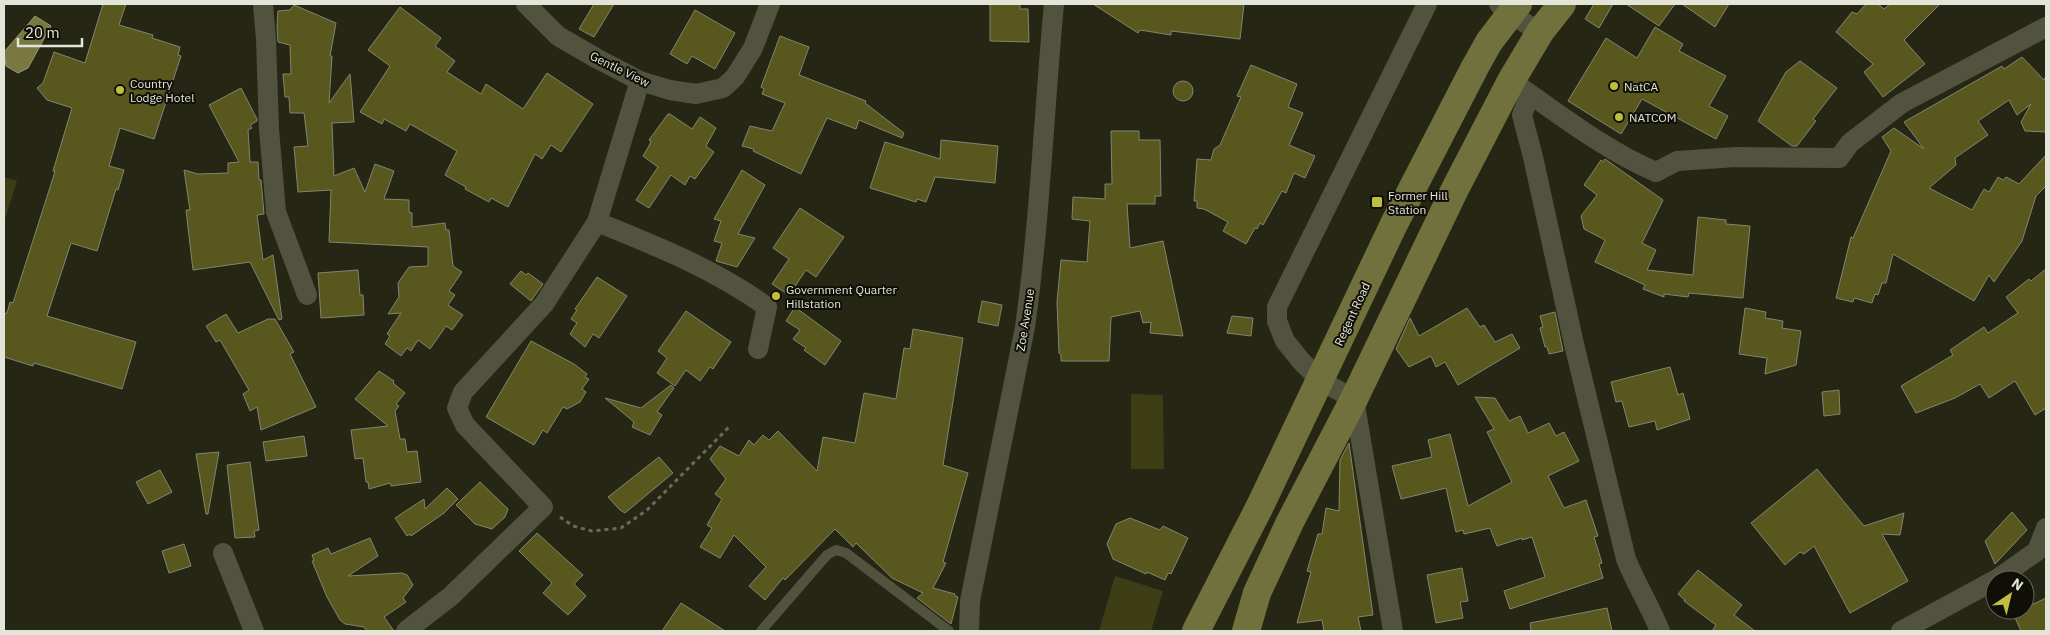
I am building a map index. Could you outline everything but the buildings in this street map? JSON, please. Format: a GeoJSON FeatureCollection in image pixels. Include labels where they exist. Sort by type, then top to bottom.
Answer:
{"type":"FeatureCollection","features":[{"type":"Feature","properties":{"kind":"main road"},"geometry":{"type":"LineString","coordinates":[[1246,631],[1261,584],[1290,522],[1354,400],[1455,189],[1520,87],[1540,32],[1562,4]]}},
{"type":"Feature","properties":{"kind":"main road","name":"Regent Road"},"geometry":{"type":"LineString","coordinates":[[1196,631],[1321,381],[1403,206],[1475,66],[1509,7]]}},
{"type":"Feature","properties":{"kind":"street"},"geometry":{"type":"LineString","coordinates":[[263,4],[266,40],[268,129],[276,212],[306,295]]}},
{"type":"Feature","properties":{"kind":"street","name":"Gentle View"},"geometry":{"type":"LineString","coordinates":[[526,4],[558,36],[640,82],[670,90],[696,94],[723,88],[735,77],[743,67],[753,48],[770,4]]}},
{"type":"Feature","properties":{"kind":"street","name":"Zoe Avenue"},"geometry":{"type":"LineString","coordinates":[[969,631],[970,601],[1025,327],[1031,284],[1054,4]]}},
{"type":"Feature","properties":{"kind":"street"},"geometry":{"type":"LineString","coordinates":[[1392,631],[1354,400],[1321,381],[1302,362],[1285,341],[1277,321],[1277,307],[1427,4]]}},
{"type":"Feature","properties":{"kind":"street"},"geometry":{"type":"LineString","coordinates":[[1509,7],[1540,32]]}},
{"type":"Feature","properties":{"kind":"street"},"geometry":{"type":"LineString","coordinates":[[1520,87],[1605,145],[1636,164],[1656,172],[1677,161],[1736,157],[1839,158],[1850,143],[1902,103],[2046,27]]}},
{"type":"Feature","properties":{"kind":"street"},"geometry":{"type":"LineString","coordinates":[[406,631],[450,596],[543,507],[465,424],[458,408],[464,392],[544,304],[597,222],[640,82]]}},
{"type":"Feature","properties":{"kind":"street"},"geometry":{"type":"LineString","coordinates":[[1520,87],[1524,130],[1533,157],[1574,344],[1626,559],[1636,584],[1650,607],[1660,631]]}},
{"type":"Feature","properties":{"kind":"street"},"geometry":{"type":"LineString","coordinates":[[597,222],[689,260],[741,288],[767,307],[758,349]]}},
{"type":"Feature","properties":{"kind":"street"},"geometry":{"type":"LineString","coordinates":[[2009,570],[2036,551],[2046,528]]}},
{"type":"Feature","properties":{"kind":"street"},"geometry":{"type":"LineString","coordinates":[[223,553],[254,631]]}},
{"type":"Feature","properties":{"kind":"street"},"geometry":{"type":"LineString","coordinates":[[1900,631],[1985,585]]}},
{"type":"Feature","properties":{"kind":"lane"},"geometry":{"type":"LineString","coordinates":[[761,631],[827,555],[836,550],[846,553],[949,631]]}},
{"type":"Feature","properties":{"kind":"path"},"geometry":{"type":"LineString","coordinates":[[543,507],[574,526],[592,531],[621,528],[647,510],[730,426]]}},
{"type":"Feature","properties":{"kind":"shaded area"},"geometry":{"type":"Polygon","coordinates":[[[35,16],[51,26],[28,68],[18,73],[6,66],[4,52],[35,16]]]}},
{"type":"Feature","properties":{"kind":"shaded area"},"geometry":{"type":"Polygon","coordinates":[[[4,177],[17,181],[4,222],[4,177]]]}},
{"type":"Feature","properties":{"kind":"shaded area"},"geometry":{"type":"Polygon","coordinates":[[[1131,394],[1163,395],[1164,469],[1131,469],[1131,394]]]}},
{"type":"Feature","properties":{"kind":"shaded area"},"geometry":{"type":"Polygon","coordinates":[[[1115,576],[1163,591],[1151,631],[1099,631],[1115,576]]]}},
{"type":"Feature","properties":{"kind":"place","name":"NatCA"},"geometry":{"type":"Point","coordinates":[1614,86]}},
{"type":"Feature","properties":{"kind":"place","name":"Country Lodge Hotel"},"geometry":{"type":"Point","coordinates":[120,90]}},
{"type":"Feature","properties":{"kind":"place","name":"NATCOM"},"geometry":{"type":"Point","coordinates":[1619,117]}},
{"type":"Feature","properties":{"kind":"place","name":"Former Hill Station"},"geometry":{"type":"Point","coordinates":[1377,202]}},
{"type":"Feature","properties":{"kind":"place","name":"Government Quarter Hillstation"},"geometry":{"type":"Point","coordinates":[776,296]}}]}
